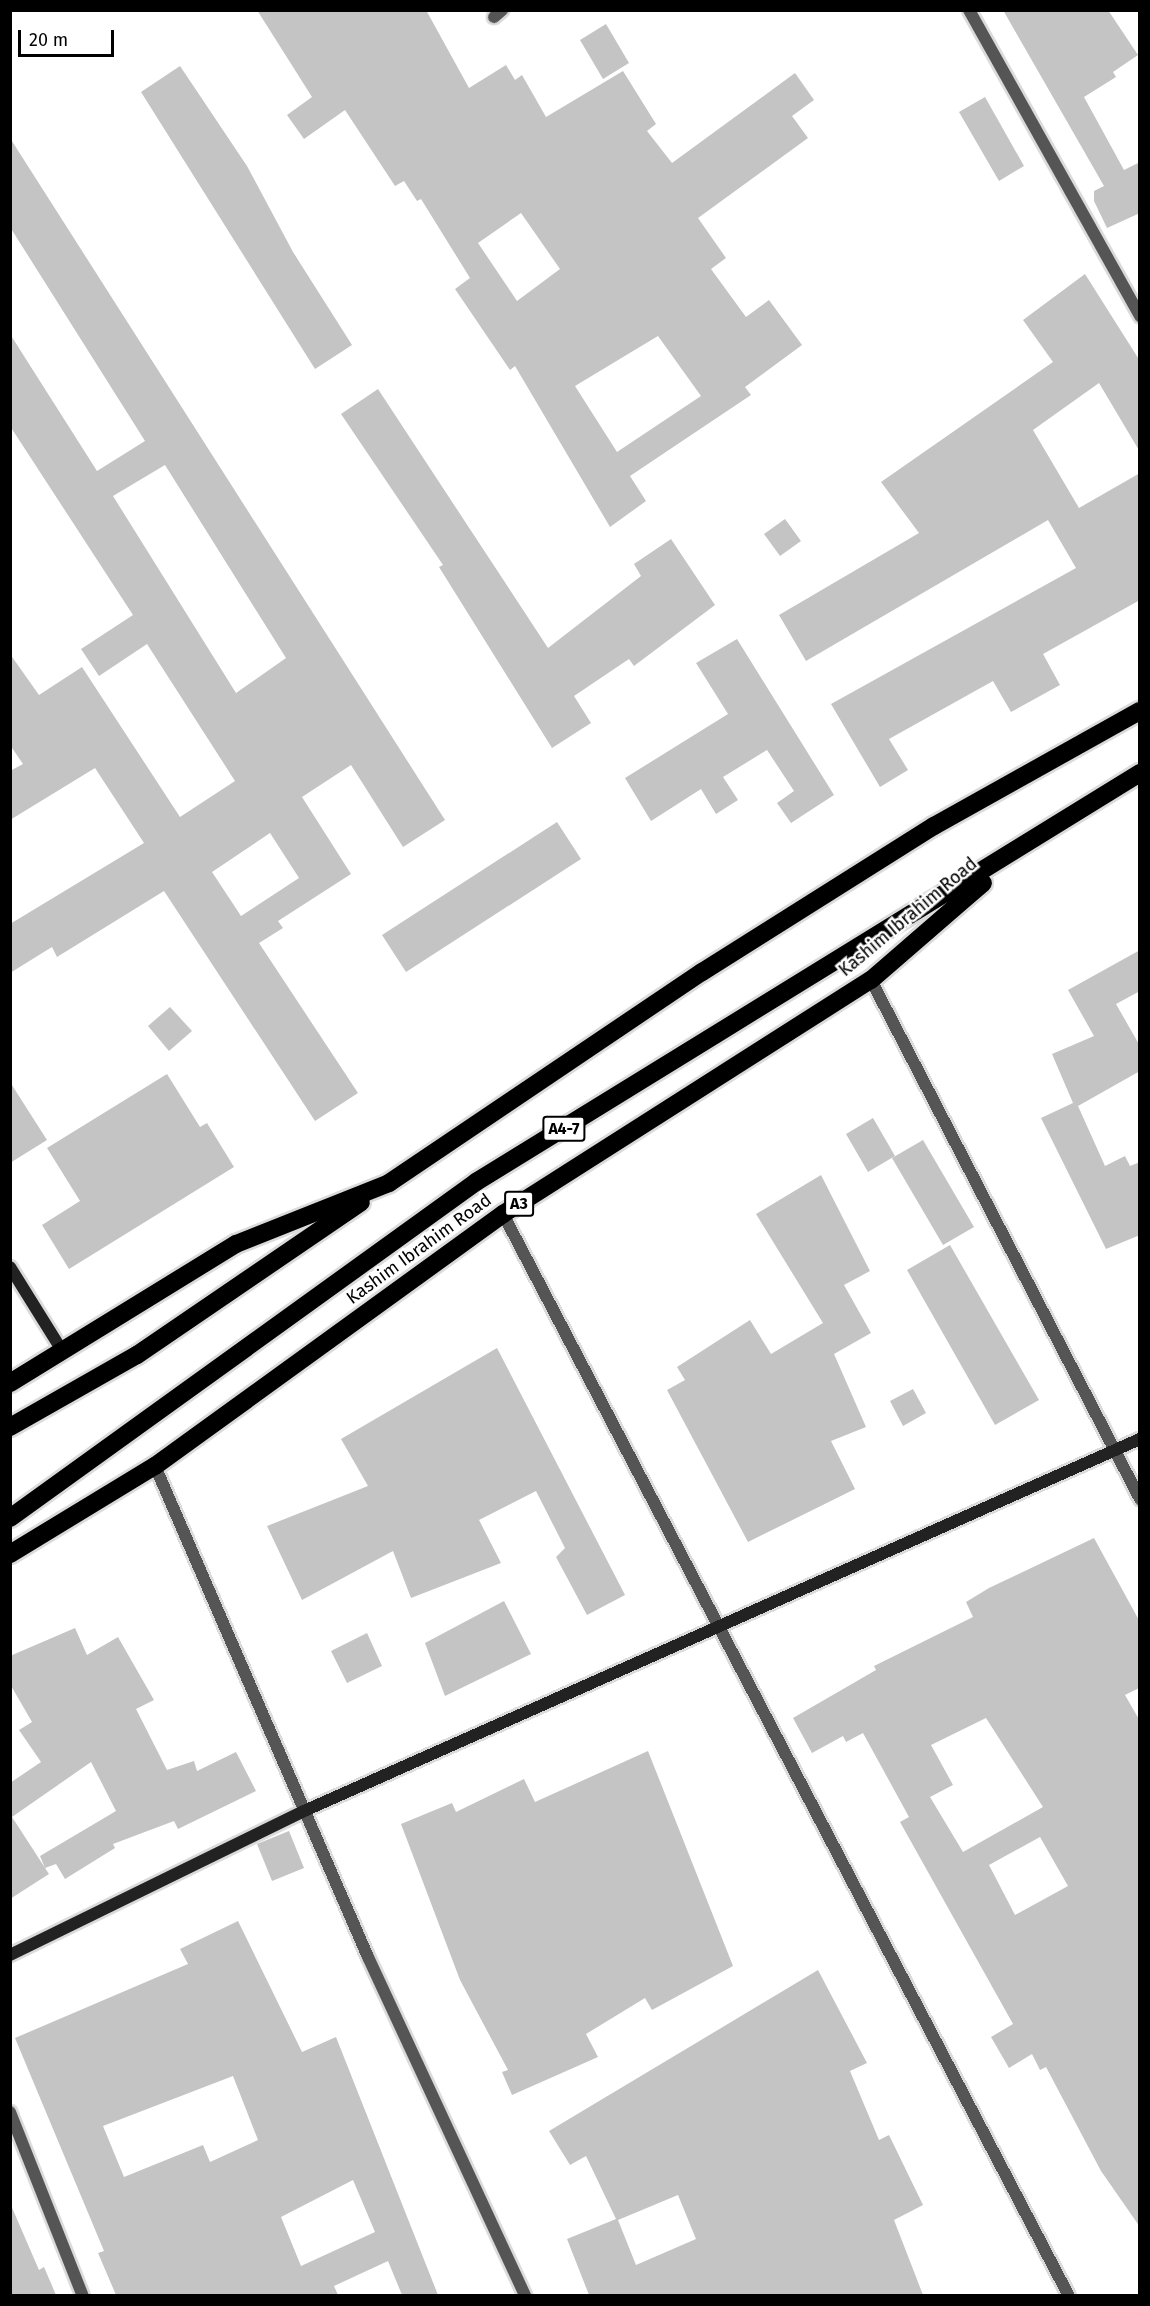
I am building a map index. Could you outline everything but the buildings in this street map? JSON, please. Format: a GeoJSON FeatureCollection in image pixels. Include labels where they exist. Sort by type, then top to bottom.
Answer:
{"type":"FeatureCollection","features":[{"type":"Feature","properties":{"kind":"highway"},"geometry":{"type":"LineString","coordinates":[[10,1427],[137,1355],[389,1183],[863,870],[1140,711]]}},
{"type":"Feature","properties":{"kind":"highway","name":"A4-7"},"geometry":{"type":"LineString","coordinates":[[10,1518],[476,1182],[1023,848],[1140,773]]}},
{"type":"Feature","properties":{"kind":"highway","name":"Kashim Ibrahim Road"},"geometry":{"type":"LineString","coordinates":[[10,1554],[154,1466],[503,1214],[871,980],[1023,848]]}},
{"type":"Feature","properties":{"kind":"highway"},"geometry":{"type":"LineString","coordinates":[[10,1383],[236,1244],[389,1183]]}},
{"type":"Feature","properties":{"kind":"main road"},"geometry":{"type":"LineString","coordinates":[[10,1266],[63,1352]]}},
{"type":"Feature","properties":{"kind":"main road"},"geometry":{"type":"LineString","coordinates":[[10,1955],[304,1811],[721,1628],[1140,1439]]}},
{"type":"Feature","properties":{"kind":"street"},"geometry":{"type":"LineString","coordinates":[[969,10],[1140,316]]}},
{"type":"Feature","properties":{"kind":"street"},"geometry":{"type":"LineString","coordinates":[[871,980],[1113,1451],[1140,1499]]}},
{"type":"Feature","properties":{"kind":"street"},"geometry":{"type":"LineString","coordinates":[[503,1214],[1069,2295]]}},
{"type":"Feature","properties":{"kind":"street"},"geometry":{"type":"LineString","coordinates":[[154,1466],[304,1811],[525,2295]]}},
{"type":"Feature","properties":{"kind":"street"},"geometry":{"type":"LineString","coordinates":[[10,2112],[83,2295]]}}]}
